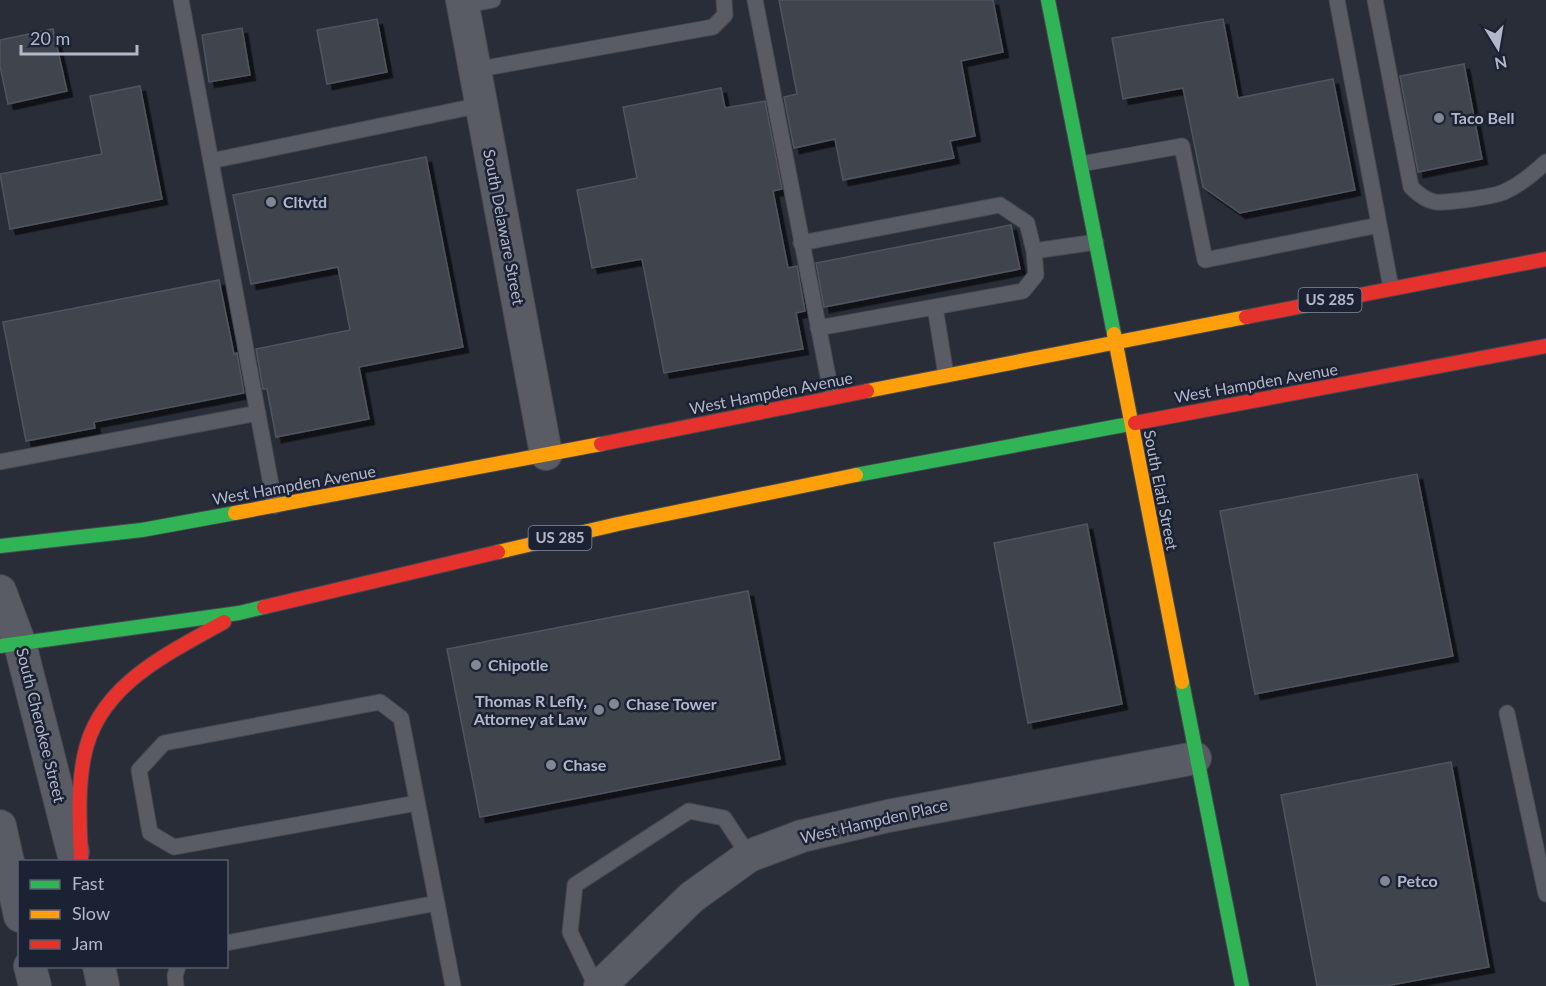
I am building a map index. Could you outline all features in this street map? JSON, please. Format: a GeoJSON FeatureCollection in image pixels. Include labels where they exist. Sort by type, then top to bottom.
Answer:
{"type":"FeatureCollection","features":[{"type":"Feature","properties":{"kind":"main road","name":"South Elati Street"},"geometry":{"type":"LineString","coordinates":[[1048,0],[1242,986]]}},
{"type":"Feature","properties":{"kind":"main road","name":"West Hampden Avenue"},"geometry":{"type":"LineString","coordinates":[[0,546],[141,530],[275,506],[1546,259]]}},
{"type":"Feature","properties":{"kind":"main road","name":"West Hampden Avenue"},"geometry":{"type":"LineString","coordinates":[[10,645],[239,613],[618,524],[883,470],[1546,346]]}},
{"type":"Feature","properties":{"kind":"main road"},"geometry":{"type":"LineString","coordinates":[[81,860],[79,803],[84,754],[95,720],[123,686],[156,662],[239,613]]}},
{"type":"Feature","properties":{"kind":"street","name":"South Delaware Street"},"geometry":{"type":"LineString","coordinates":[[472,2],[474,70],[546,454]]}},
{"type":"Feature","properties":{"kind":"street","name":"South Cherokee Street"},"geometry":{"type":"LineString","coordinates":[[0,591],[10,645],[76,860]]}},
{"type":"Feature","properties":{"kind":"street","name":"West Hampden Place"},"geometry":{"type":"LineString","coordinates":[[598,986],[692,897],[749,856],[801,836],[888,816],[1196,758]]}},
{"type":"Feature","properties":{"kind":"street"},"geometry":{"type":"LineString","coordinates":[[0,826],[18,907]]}},
{"type":"Feature","properties":{"kind":"street"},"geometry":{"type":"LineString","coordinates":[[30,968],[35,986]]}},
{"type":"Feature","properties":{"kind":"street"},"geometry":{"type":"LineString","coordinates":[[99,968],[103,986]]}},
{"type":"Feature","properties":{"kind":"lane"},"geometry":{"type":"LineString","coordinates":[[181,0],[275,506]]}},
{"type":"Feature","properties":{"kind":"lane"},"geometry":{"type":"LineString","coordinates":[[474,70],[713,27],[725,15],[724,0]]}},
{"type":"Feature","properties":{"kind":"lane"},"geometry":{"type":"LineString","coordinates":[[755,0],[832,398]]}},
{"type":"Feature","properties":{"kind":"lane"},"geometry":{"type":"LineString","coordinates":[[1337,0],[1391,288]]}},
{"type":"Feature","properties":{"kind":"lane"},"geometry":{"type":"LineString","coordinates":[[1375,0],[1411,187],[1422,197],[1434,202],[1502,193],[1526,180],[1546,162]]}},
{"type":"Feature","properties":{"kind":"lane"},"geometry":{"type":"LineString","coordinates":[[211,161],[481,105]]}},
{"type":"Feature","properties":{"kind":"lane"},"geometry":{"type":"LineString","coordinates":[[1081,164],[1182,146],[1205,260],[1379,225]]}},
{"type":"Feature","properties":{"kind":"lane"},"geometry":{"type":"LineString","coordinates":[[801,243],[1000,205],[1027,224],[1034,251],[1036,275],[1023,291],[818,328]]}},
{"type":"Feature","properties":{"kind":"lane"},"geometry":{"type":"LineString","coordinates":[[1034,251],[1096,242]]}},
{"type":"Feature","properties":{"kind":"lane"},"geometry":{"type":"LineString","coordinates":[[935,307],[946,375]]}},
{"type":"Feature","properties":{"kind":"lane"},"geometry":{"type":"LineString","coordinates":[[0,462],[258,413]]}},
{"type":"Feature","properties":{"kind":"lane"},"geometry":{"type":"LineString","coordinates":[[417,803],[174,847],[150,833],[139,770],[164,743],[380,702],[400,718],[417,803],[437,903],[453,986]]}},
{"type":"Feature","properties":{"kind":"lane"},"geometry":{"type":"LineString","coordinates":[[1507,713],[1546,894]]}},
{"type":"Feature","properties":{"kind":"lane"},"geometry":{"type":"LineString","coordinates":[[598,986],[570,932],[575,885],[689,811],[724,818],[749,856]]}},
{"type":"Feature","properties":{"kind":"lane"},"geometry":{"type":"LineString","coordinates":[[228,943],[437,903]]}},
{"type":"Feature","properties":{"kind":"lane"},"geometry":{"type":"LineString","coordinates":[[176,986],[177,968]]}},
{"type":"Feature","properties":{"kind":"building"},"geometry":{"type":"Polygon","coordinates":[[[779,0],[993,0],[1003,52],[961,61],[975,136],[950,141],[954,158],[843,180],[835,139],[794,148],[784,97],[797,94],[779,0]]]}},
{"type":"Feature","properties":{"kind":"building"},"geometry":{"type":"Polygon","coordinates":[[[377,19],[387,72],[327,84],[317,30],[377,19]]]}},
{"type":"Feature","properties":{"kind":"building"},"geometry":{"type":"Polygon","coordinates":[[[1223,19],[1238,98],[1333,79],[1355,190],[1240,213],[1203,187],[1183,88],[1123,99],[1112,38],[1223,19]]]}},
{"type":"Feature","properties":{"kind":"building"},"geometry":{"type":"Polygon","coordinates":[[[242,28],[250,75],[209,82],[202,35],[242,28]]]}},
{"type":"Feature","properties":{"kind":"building"},"geometry":{"type":"Polygon","coordinates":[[[53,29],[67,91],[8,104],[0,66],[0,40],[53,29]]]}},
{"type":"Feature","properties":{"kind":"building","name":"Taco Bell"},"geometry":{"type":"Polygon","coordinates":[[[1464,64],[1482,159],[1418,172],[1400,76],[1464,64]]]}},
{"type":"Feature","properties":{"kind":"building"},"geometry":{"type":"Polygon","coordinates":[[[140,86],[162,199],[10,229],[0,174],[102,154],[90,96],[140,86]]]}},
{"type":"Feature","properties":{"kind":"building"},"geometry":{"type":"Polygon","coordinates":[[[721,88],[725,108],[765,101],[782,189],[773,191],[788,268],[797,266],[805,311],[796,313],[803,349],[664,373],[642,259],[592,268],[577,190],[637,178],[623,107],[721,88]]]}},
{"type":"Feature","properties":{"kind":"building"},"geometry":{"type":"Polygon","coordinates":[[[426,157],[463,347],[359,367],[369,419],[276,437],[267,389],[263,389],[256,349],[350,330],[338,267],[251,284],[233,195],[426,157]]]}},
{"type":"Feature","properties":{"kind":"building"},"geometry":{"type":"Polygon","coordinates":[[[1011,225],[1020,269],[824,307],[816,263],[1011,225]]]}},
{"type":"Feature","properties":{"kind":"building"},"geometry":{"type":"Polygon","coordinates":[[[219,280],[234,354],[237,353],[244,393],[94,422],[95,428],[26,441],[3,322],[219,280]]]}},
{"type":"Feature","properties":{"kind":"building"},"geometry":{"type":"Polygon","coordinates":[[[1417,474],[1453,656],[1255,694],[1220,511],[1417,474]]]}},
{"type":"Feature","properties":{"kind":"building"},"geometry":{"type":"Polygon","coordinates":[[[1087,524],[1122,704],[1028,723],[994,543],[1087,524]]]}},
{"type":"Feature","properties":{"kind":"building","name":"Chase Tower"},"geometry":{"type":"Polygon","coordinates":[[[748,591],[780,759],[480,817],[447,649],[748,591]]]}},
{"type":"Feature","properties":{"kind":"building","name":"Petco"},"geometry":{"type":"Polygon","coordinates":[[[1451,762],[1489,967],[1386,986],[1317,986],[1281,795],[1451,762]]]}},
{"type":"Feature","properties":{"kind":"traffic: fast"},"geometry":{"type":"LineString","coordinates":[[1048,0],[1114,334]]}},
{"type":"Feature","properties":{"kind":"traffic: fast"},"geometry":{"type":"LineString","coordinates":[[856,475],[1135,423]]}},
{"type":"Feature","properties":{"kind":"traffic: fast"},"geometry":{"type":"LineString","coordinates":[[0,546],[142,530],[235,513]]}},
{"type":"Feature","properties":{"kind":"traffic: fast"},"geometry":{"type":"LineString","coordinates":[[0,646],[239,613],[264,607]]}},
{"type":"Feature","properties":{"kind":"traffic: fast"},"geometry":{"type":"LineString","coordinates":[[1182,682],[1242,986]]}},
{"type":"Feature","properties":{"kind":"traffic: slow"},"geometry":{"type":"LineString","coordinates":[[867,391],[1246,317]]}},
{"type":"Feature","properties":{"kind":"traffic: slow"},"geometry":{"type":"LineString","coordinates":[[1114,334],[1182,682]]}},
{"type":"Feature","properties":{"kind":"traffic: slow"},"geometry":{"type":"LineString","coordinates":[[235,513],[601,444]]}},
{"type":"Feature","properties":{"kind":"traffic: slow"},"geometry":{"type":"LineString","coordinates":[[498,552],[618,524],[856,475]]}},
{"type":"Feature","properties":{"kind":"traffic: jam"},"geometry":{"type":"LineString","coordinates":[[1246,317],[1546,259]]}},
{"type":"Feature","properties":{"kind":"traffic: jam"},"geometry":{"type":"LineString","coordinates":[[1135,423],[1546,346]]}},
{"type":"Feature","properties":{"kind":"traffic: jam"},"geometry":{"type":"LineString","coordinates":[[601,444],[867,391]]}},
{"type":"Feature","properties":{"kind":"traffic: jam"},"geometry":{"type":"LineString","coordinates":[[264,607],[498,552]]}},
{"type":"Feature","properties":{"kind":"traffic: jam"},"geometry":{"type":"LineString","coordinates":[[81,860],[80,783],[91,732],[103,710],[119,692],[158,660],[224,622]]}},
{"type":"Feature","properties":{"kind":"place","name":"Taco Bell"},"geometry":{"type":"Point","coordinates":[1439,118]}},
{"type":"Feature","properties":{"kind":"place","name":"Cltvtd"},"geometry":{"type":"Point","coordinates":[271,202]}},
{"type":"Feature","properties":{"kind":"place","name":"Chipotle"},"geometry":{"type":"Point","coordinates":[476,665]}},
{"type":"Feature","properties":{"kind":"place","name":"Chase Tower"},"geometry":{"type":"Point","coordinates":[614,704]}},
{"type":"Feature","properties":{"kind":"place","name":"Thomas R Lefly, Attorney at Law"},"geometry":{"type":"Point","coordinates":[599,710]}},
{"type":"Feature","properties":{"kind":"place","name":"Chase"},"geometry":{"type":"Point","coordinates":[551,765]}},
{"type":"Feature","properties":{"kind":"place","name":"Petco"},"geometry":{"type":"Point","coordinates":[1385,881]}}]}
